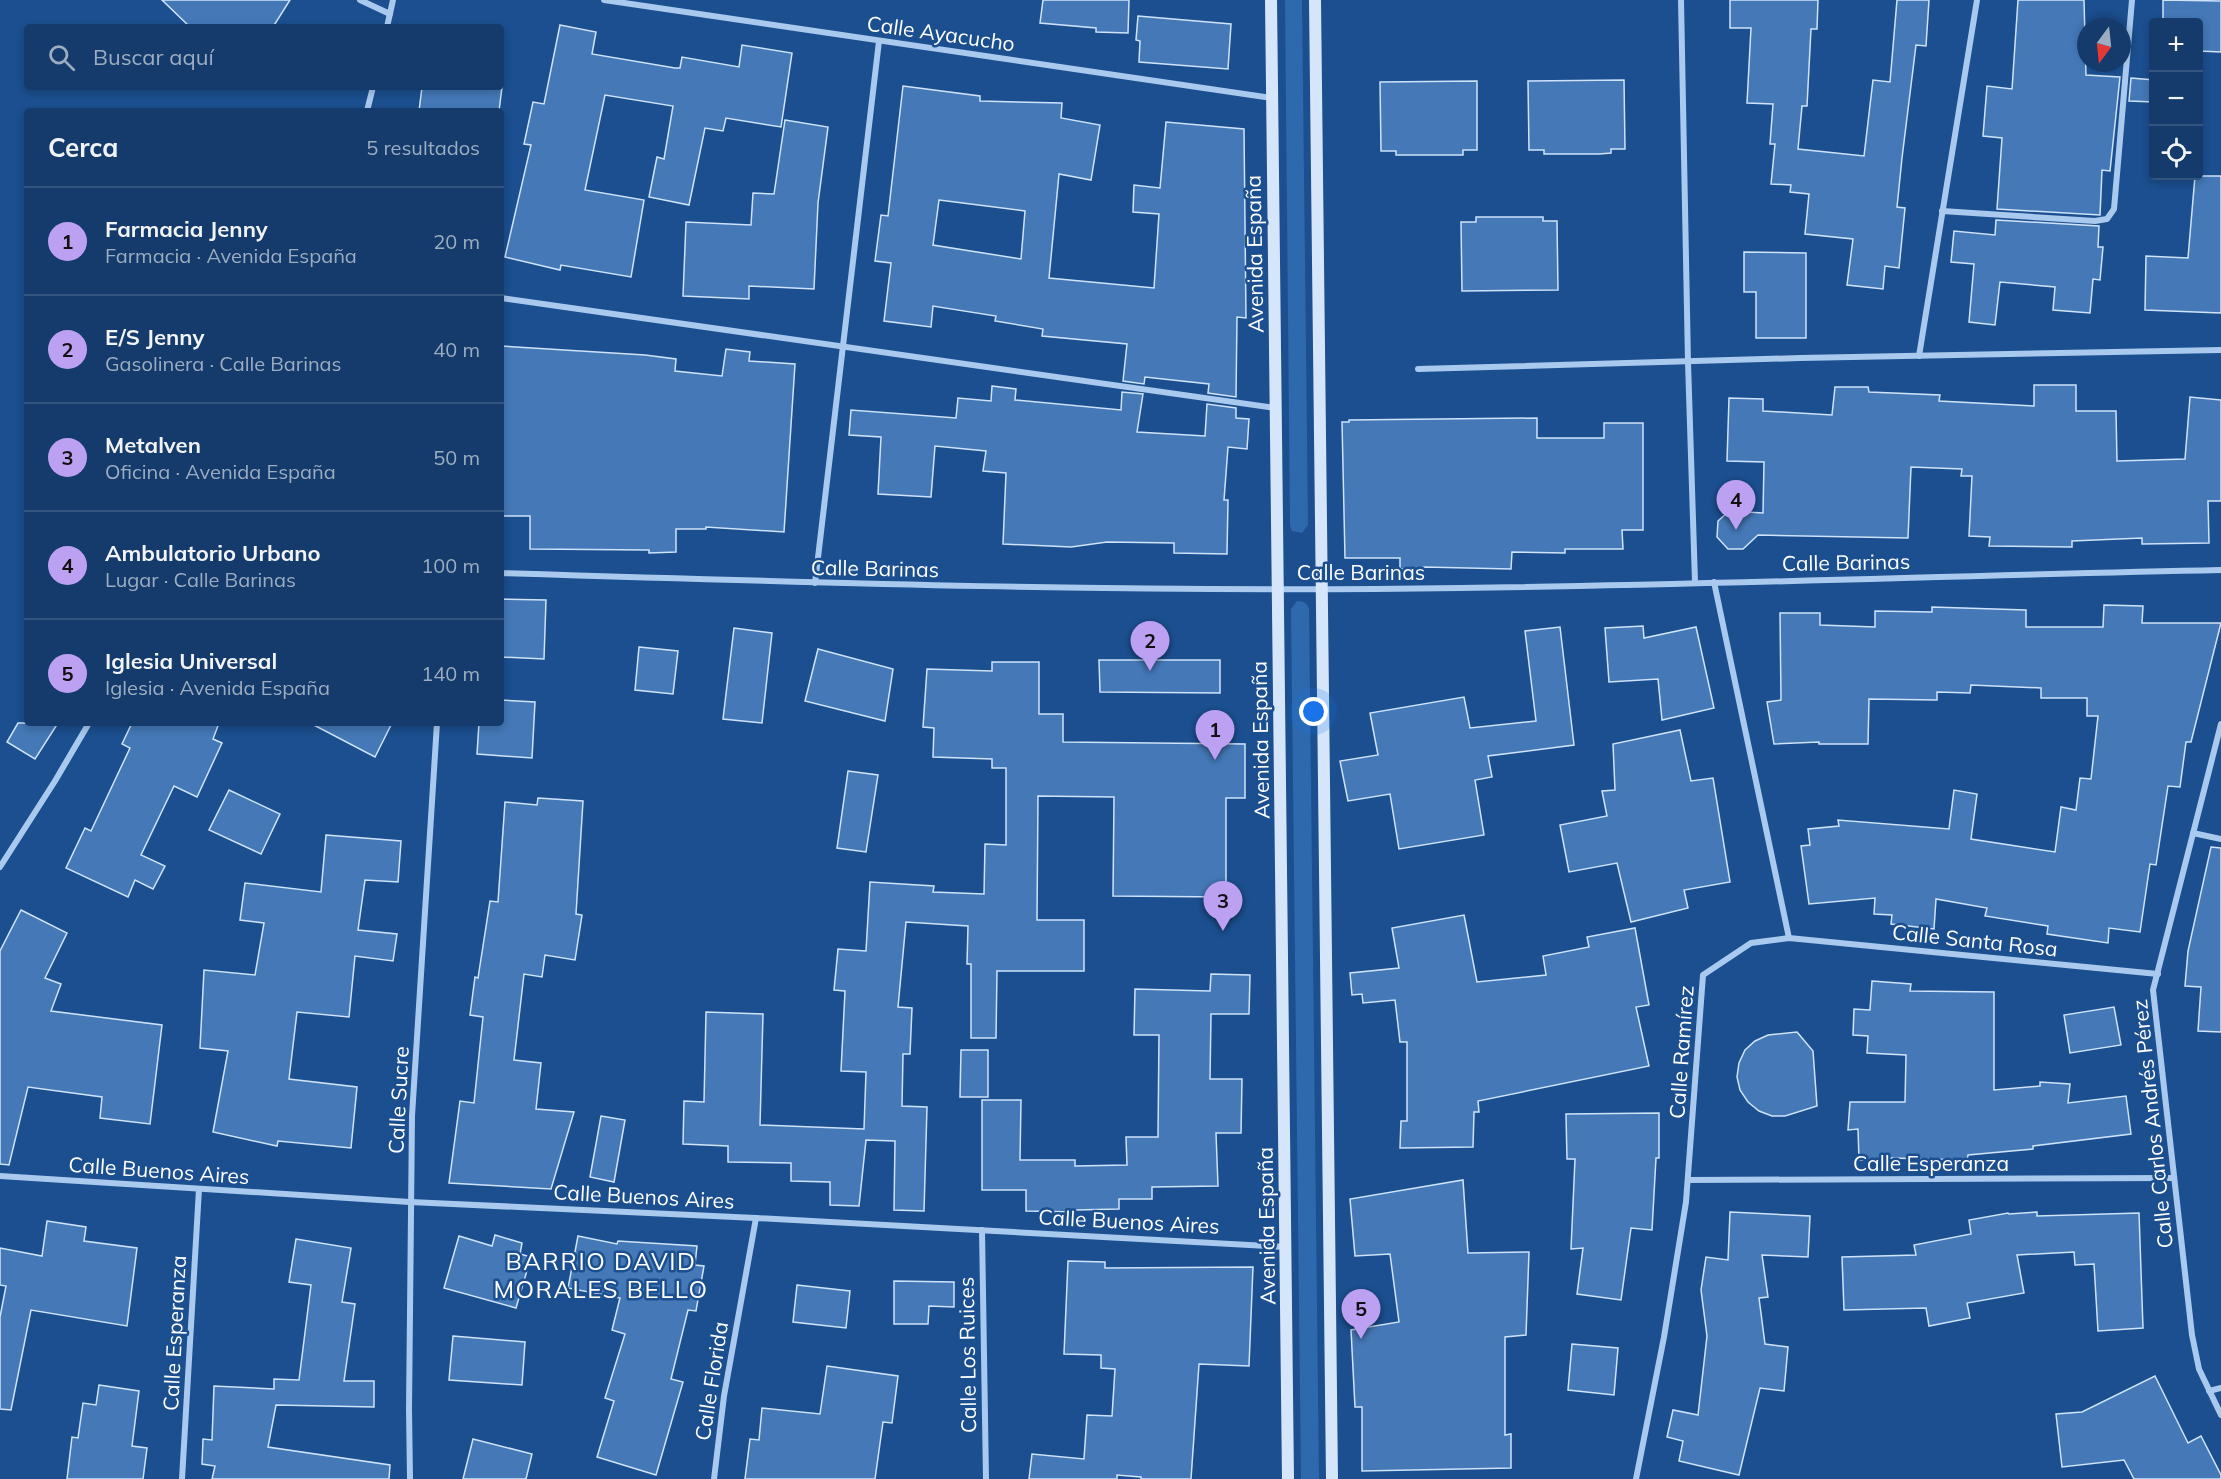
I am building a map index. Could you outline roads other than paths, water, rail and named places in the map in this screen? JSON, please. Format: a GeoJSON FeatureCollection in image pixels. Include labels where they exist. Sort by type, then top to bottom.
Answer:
{"type":"FeatureCollection","features":[{"type":"Feature","properties":{"kind":"main road","name":"Avenida España"},"geometry":{"type":"LineString","coordinates":[[1271,0],[1288,1479]]}},
{"type":"Feature","properties":{"kind":"main road"},"geometry":{"type":"LineString","coordinates":[[1315,0],[1332,1479]]}},
{"type":"Feature","properties":{"kind":"street"},"geometry":{"type":"LineString","coordinates":[[360,0],[390,14]]}},
{"type":"Feature","properties":{"kind":"street"},"geometry":{"type":"LineString","coordinates":[[388,24],[393,0]]}},
{"type":"Feature","properties":{"kind":"street","name":"Calle Ayacucho"},"geometry":{"type":"LineString","coordinates":[[604,0],[1272,99]]}},
{"type":"Feature","properties":{"kind":"street"},"geometry":{"type":"LineString","coordinates":[[1681,0],[1695,582]]}},
{"type":"Feature","properties":{"kind":"street"},"geometry":{"type":"LineString","coordinates":[[1919,356],[1977,0]]}},
{"type":"Feature","properties":{"kind":"street"},"geometry":{"type":"LineString","coordinates":[[1942,211],[2095,221],[2108,219],[2114,209],[2132,0]]}},
{"type":"Feature","properties":{"kind":"street"},"geometry":{"type":"LineString","coordinates":[[815,583],[879,41]]}},
{"type":"Feature","properties":{"kind":"street"},"geometry":{"type":"LineString","coordinates":[[368,108],[372,90]]}},
{"type":"Feature","properties":{"kind":"street"},"geometry":{"type":"LineString","coordinates":[[504,298],[1275,408]]}},
{"type":"Feature","properties":{"kind":"street"},"geometry":{"type":"LineString","coordinates":[[1418,369],[2221,350]]}},
{"type":"Feature","properties":{"kind":"street","name":"Calle Barinas"},"geometry":{"type":"LineString","coordinates":[[504,573],[815,583],[1459,588],[2221,570]]}},
{"type":"Feature","properties":{"kind":"street"},"geometry":{"type":"LineString","coordinates":[[1714,582],[1789,938]]}},
{"type":"Feature","properties":{"kind":"street","name":"Calle Carlos Andrés Pérez"},"geometry":{"type":"LineString","coordinates":[[2221,724],[2153,990],[2192,1335],[2199,1369],[2221,1415]]}},
{"type":"Feature","properties":{"kind":"street"},"geometry":{"type":"LineString","coordinates":[[0,867],[87,726]]}},
{"type":"Feature","properties":{"kind":"street","name":"Calle Sucre"},"geometry":{"type":"LineString","coordinates":[[410,1479],[412,1116],[437,726]]}},
{"type":"Feature","properties":{"kind":"street"},"geometry":{"type":"LineString","coordinates":[[2193,833],[2221,840]]}},
{"type":"Feature","properties":{"kind":"street","name":"Calle Santa Rosa"},"geometry":{"type":"LineString","coordinates":[[1789,938],[2158,974]]}},
{"type":"Feature","properties":{"kind":"street","name":"Calle Ramírez"},"geometry":{"type":"LineString","coordinates":[[1636,1479],[1676,1267],[1688,1180],[1703,975],[1751,943],[1789,938]]}},
{"type":"Feature","properties":{"kind":"street","name":"Calle Buenos Aires"},"geometry":{"type":"LineString","coordinates":[[0,1176],[410,1202],[1286,1246]]}},
{"type":"Feature","properties":{"kind":"street","name":"Calle Esperanza"},"geometry":{"type":"LineString","coordinates":[[1688,1180],[2174,1178]]}},
{"type":"Feature","properties":{"kind":"street","name":"Calle Esperanza"},"geometry":{"type":"LineString","coordinates":[[182,1479],[198,1189]]}},
{"type":"Feature","properties":{"kind":"street","name":"Calle Florida"},"geometry":{"type":"LineString","coordinates":[[714,1479],[724,1396],[756,1218]]}},
{"type":"Feature","properties":{"kind":"street","name":"Calle Los Ruices"},"geometry":{"type":"LineString","coordinates":[[982,1230],[986,1479]]}},
{"type":"Feature","properties":{"kind":"street"},"geometry":{"type":"LineString","coordinates":[[2209,1391],[2221,1388]]}},
{"type":"Feature","properties":{"kind":"place","name":"Ambulatorio Urbano"},"geometry":{"type":"Point","coordinates":[1736,530]}},
{"type":"Feature","properties":{"kind":"place","name":"E/S Jenny"},"geometry":{"type":"Point","coordinates":[1150,671]}},
{"type":"Feature","properties":{"kind":"place","name":"Farmacia Jenny"},"geometry":{"type":"Point","coordinates":[1215,760]}},
{"type":"Feature","properties":{"kind":"place","name":"Metalven"},"geometry":{"type":"Point","coordinates":[1223,931]}},
{"type":"Feature","properties":{"kind":"place","name":"Iglesia Universal"},"geometry":{"type":"Point","coordinates":[1361,1339]}},
{"type":"Feature","properties":{"kind":"district","name":"BARRIO DAVID MORALES BELLO"},"geometry":{"type":"Point","coordinates":[601,1275]}}]}
